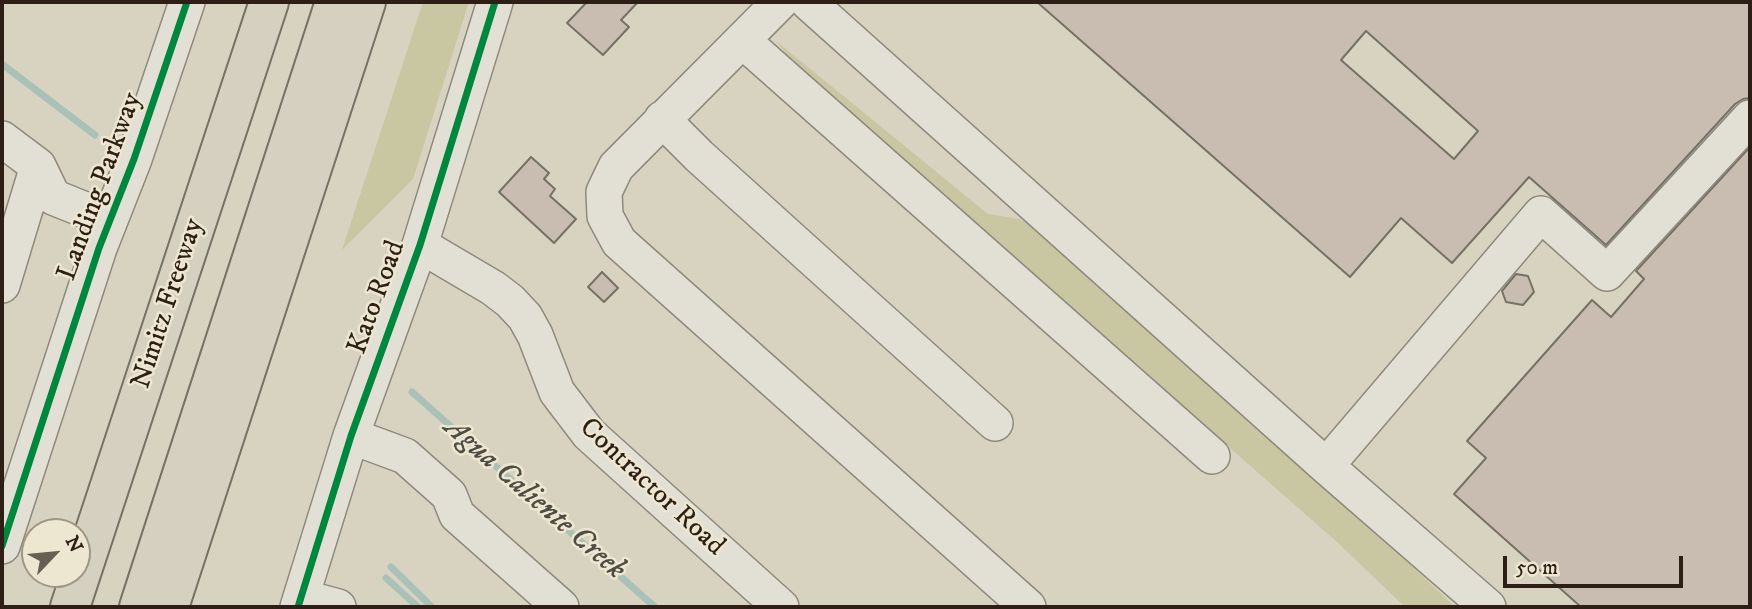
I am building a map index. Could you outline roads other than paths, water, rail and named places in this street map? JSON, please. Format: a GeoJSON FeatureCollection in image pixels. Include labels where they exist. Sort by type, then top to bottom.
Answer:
{"type":"FeatureCollection","features":[{"type":"Feature","properties":{"kind":"highway","name":"Nimitz Freeway"},"geometry":{"type":"LineString","coordinates":[[68,600],[269,2]]}},
{"type":"Feature","properties":{"kind":"highway"},"geometry":{"type":"LineString","coordinates":[[139,607],[335,2]]}},
{"type":"Feature","properties":{"kind":"highway"},"geometry":{"type":"LineString","coordinates":[[169,607],[366,2]]}},
{"type":"Feature","properties":{"kind":"street","name":"Landing Parkway"},"geometry":{"type":"LineString","coordinates":[[2,546],[16,457],[134,159],[187,2]]}},
{"type":"Feature","properties":{"kind":"street","name":"Kato Road"},"geometry":{"type":"LineString","coordinates":[[300,602],[351,436],[420,245],[495,2]]}},
{"type":"Feature","properties":{"kind":"street"},"geometry":{"type":"LineString","coordinates":[[780,2],[616,167],[604,192],[605,216],[619,242],[1028,607]]}},
{"type":"Feature","properties":{"kind":"street"},"geometry":{"type":"LineString","coordinates":[[808,2],[1326,466],[1488,607]]}},
{"type":"Feature","properties":{"kind":"street"},"geometry":{"type":"LineString","coordinates":[[742,40],[1212,456]]}},
{"type":"Feature","properties":{"kind":"street"},"geometry":{"type":"LineString","coordinates":[[1326,466],[1541,214],[1607,273],[1750,118]]}},
{"type":"Feature","properties":{"kind":"street"},"geometry":{"type":"LineString","coordinates":[[662,119],[699,156],[995,423]]}},
{"type":"Feature","properties":{"kind":"street"},"geometry":{"type":"LineString","coordinates":[[2,139],[38,166],[53,197],[110,220]]}},
{"type":"Feature","properties":{"kind":"street"},"geometry":{"type":"LineString","coordinates":[[2,285],[38,166]]}},
{"type":"Feature","properties":{"kind":"street","name":"Contractor Road"},"geometry":{"type":"LineString","coordinates":[[420,245],[510,301],[536,334],[557,392],[589,435],[781,607]]}},
{"type":"Feature","properties":{"kind":"street"},"geometry":{"type":"LineString","coordinates":[[351,436],[405,457],[449,495],[457,514],[561,607]]}},
{"type":"Feature","properties":{"kind":"street"},"geometry":{"type":"LineString","coordinates":[[300,602],[338,607]]}},
{"type":"Feature","properties":{"kind":"waterway","name":"Agua Caliente Creek"},"geometry":{"type":"LineString","coordinates":[[2,64],[95,135]]}},
{"type":"Feature","properties":{"kind":"waterway","name":"Agua Caliente Creek"},"geometry":{"type":"LineString","coordinates":[[412,392],[655,607]]}},
{"type":"Feature","properties":{"kind":"waterway"},"geometry":{"type":"LineString","coordinates":[[391,567],[432,607]]}},
{"type":"Feature","properties":{"kind":"waterway"},"geometry":{"type":"LineString","coordinates":[[386,578],[418,607]]}}]}
